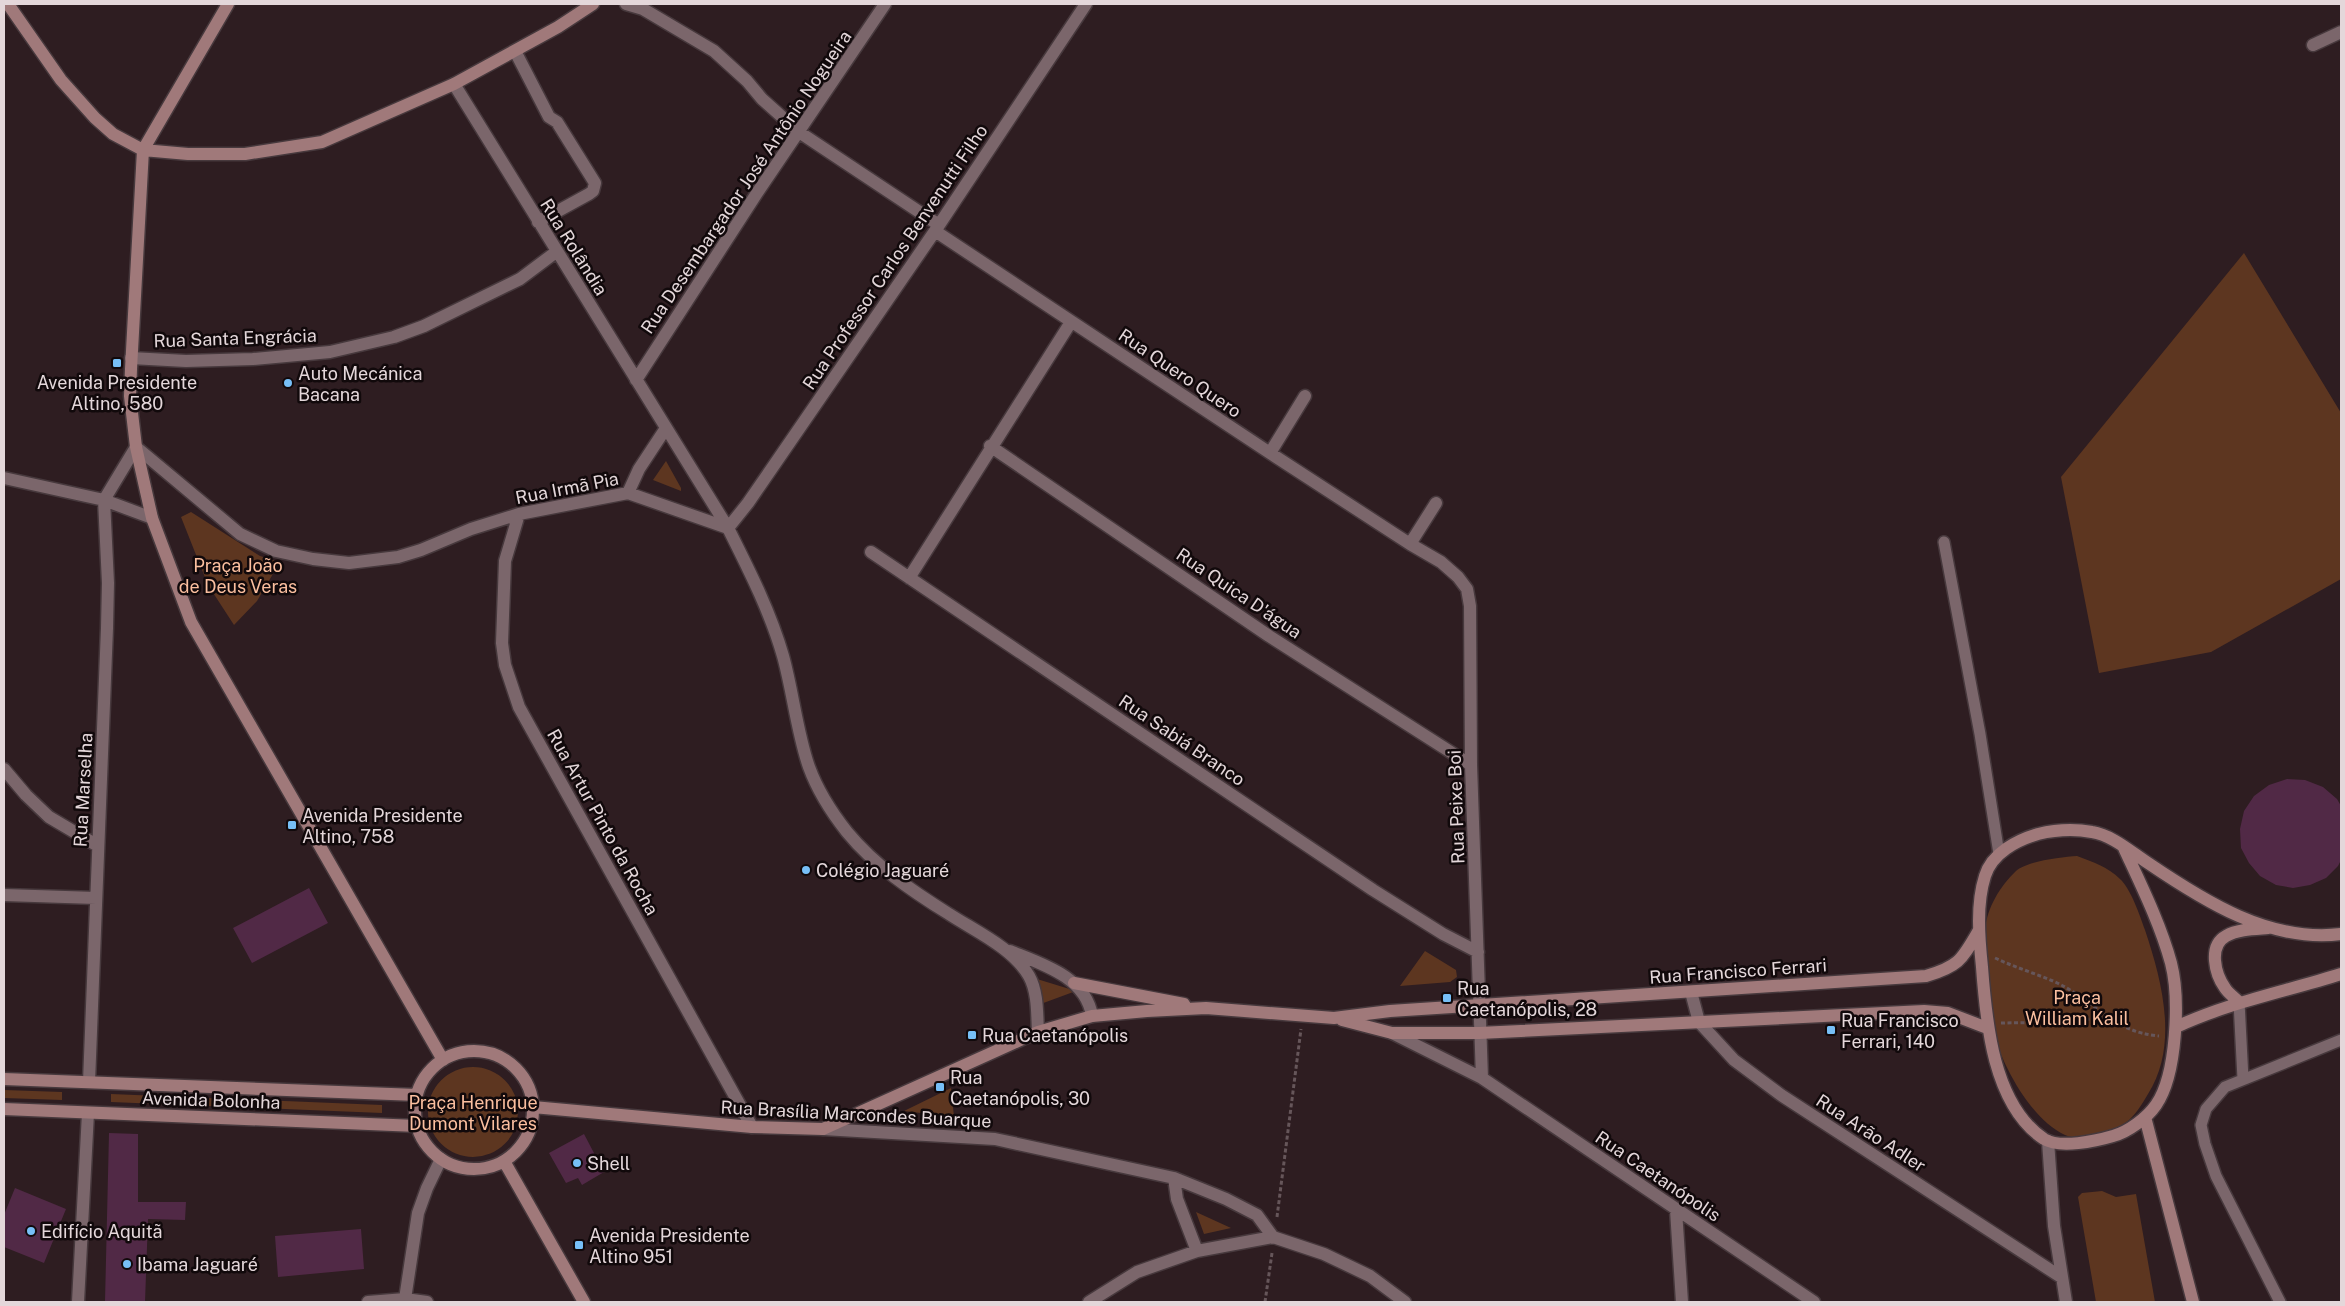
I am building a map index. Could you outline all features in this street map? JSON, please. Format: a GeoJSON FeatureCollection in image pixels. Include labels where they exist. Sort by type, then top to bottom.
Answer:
{"type":"FeatureCollection","features":[{"type":"Feature","properties":{"kind":"main road"},"geometry":{"type":"LineString","coordinates":[[8,4],[62,80],[95,118],[114,134],[142,150],[188,154],[245,154],[322,142],[454,84],[558,28],[593,4]]}},
{"type":"Feature","properties":{"kind":"main road"},"geometry":{"type":"LineString","coordinates":[[228,4],[142,150],[130,396],[136,447],[152,518],[192,622],[443,1060]]}},
{"type":"Feature","properties":{"kind":"main road"},"geometry":{"type":"LineString","coordinates":[[2124,848],[2160,928],[2172,965],[2177,998],[2175,1032],[2167,1079],[2157,1103],[2145,1117],[2119,1135],[2093,1142],[2048,1141],[2031,1129],[2012,1103],[1998,1070],[1987,1028],[1978,930],[1985,874],[1999,854],[2016,842],[2038,834],[2061,831],[2093,832],[2110,838],[2208,902],[2235,915],[2271,927],[2307,934],[2341,934]]}},
{"type":"Feature","properties":{"kind":"main road"},"geometry":{"type":"LineString","coordinates":[[2239,1002],[2225,988],[2217,972],[2215,960],[2217,947],[2225,936],[2242,931],[2271,927]]}},
{"type":"Feature","properties":{"kind":"main road","name":"Rua Francisco Ferrari"},"geometry":{"type":"LineString","coordinates":[[1479,1006],[1926,976],[1947,970],[1962,959],[1978,930]]}},
{"type":"Feature","properties":{"kind":"main road"},"geometry":{"type":"LineString","coordinates":[[2175,1032],[2239,1002],[2282,992],[2341,974]]}},
{"type":"Feature","properties":{"kind":"main road"},"geometry":{"type":"LineString","coordinates":[[1074,983],[1206,1008]]}},
{"type":"Feature","properties":{"kind":"main road","name":"Rua Caetanópolis"},"geometry":{"type":"LineString","coordinates":[[823,1129],[1038,1032],[1092,1016],[1206,1008],[1334,1018],[1390,1011],[1479,1006]]}},
{"type":"Feature","properties":{"kind":"main road"},"geometry":{"type":"LineString","coordinates":[[1479,1033],[1924,1011],[1948,1013],[1987,1028]]}},
{"type":"Feature","properties":{"kind":"main road","name":"Rua Caetanópolis"},"geometry":{"type":"LineString","coordinates":[[1334,1018],[1392,1033],[1479,1033]]}},
{"type":"Feature","properties":{"kind":"main road"},"geometry":{"type":"LineString","coordinates":[[478,1052],[502,1058],[512,1065],[527,1084],[533,1107],[533,1118],[526,1138],[513,1155],[504,1161],[488,1167],[472,1169],[456,1166],[441,1159],[426,1145],[417,1126],[415,1111],[417,1095],[423,1082],[443,1060],[454,1055],[478,1052]]}},
{"type":"Feature","properties":{"kind":"main road","name":"Avenida Bolonha"},"geometry":{"type":"LineString","coordinates":[[4,1079],[417,1095]]}},
{"type":"Feature","properties":{"kind":"main road","name":"Rua Brasília Marcondes Buarque"},"geometry":{"type":"LineString","coordinates":[[533,1107],[752,1127],[823,1129]]}},
{"type":"Feature","properties":{"kind":"main road","name":"Avenida Bolonha"},"geometry":{"type":"LineString","coordinates":[[4,1109],[417,1126]]}},
{"type":"Feature","properties":{"kind":"main road"},"geometry":{"type":"LineString","coordinates":[[2145,1117],[2193,1302]]}},
{"type":"Feature","properties":{"kind":"main road"},"geometry":{"type":"LineString","coordinates":[[504,1161],[584,1302]]}},
{"type":"Feature","properties":{"kind":"street","name":"Rua Quero Quero"},"geometry":{"type":"LineString","coordinates":[[626,4],[642,10],[714,51],[747,81],[762,99],[799,132],[1071,322],[1410,544],[1441,562],[1468,589],[1470,606]]}},
{"type":"Feature","properties":{"kind":"street","name":"Rua Desembargador José Antônio Nogueira"},"geometry":{"type":"LineString","coordinates":[[636,380],[757,193],[886,4]]}},
{"type":"Feature","properties":{"kind":"street","name":"Rua Professor Carlos Benvenutti Filho"},"geometry":{"type":"LineString","coordinates":[[728,528],[748,504],[937,228],[1086,4]]}},
{"type":"Feature","properties":{"kind":"street"},"geometry":{"type":"LineString","coordinates":[[2313,46],[2341,32]]}},
{"type":"Feature","properties":{"kind":"street"},"geometry":{"type":"LineString","coordinates":[[515,50],[549,117],[557,122],[594,183],[593,191],[589,194],[538,222]]}},
{"type":"Feature","properties":{"kind":"street","name":"Rua Rolândia"},"geometry":{"type":"LineString","coordinates":[[454,84],[728,528]]}},
{"type":"Feature","properties":{"kind":"street","name":"Rua Santa Engrácia"},"geometry":{"type":"LineString","coordinates":[[131,358],[186,361],[253,359],[330,352],[394,337],[424,326],[520,279],[556,252]]}},
{"type":"Feature","properties":{"kind":"street"},"geometry":{"type":"LineString","coordinates":[[909,578],[990,446],[1071,322]]}},
{"type":"Feature","properties":{"kind":"street"},"geometry":{"type":"LineString","coordinates":[[1270,453],[1305,396]]}},
{"type":"Feature","properties":{"kind":"street"},"geometry":{"type":"LineString","coordinates":[[628,493],[639,469],[666,428]]}},
{"type":"Feature","properties":{"kind":"street","name":"Rua Quica D'água"},"geometry":{"type":"LineString","coordinates":[[990,446],[1269,636],[1472,765]]}},
{"type":"Feature","properties":{"kind":"street"},"geometry":{"type":"LineString","coordinates":[[104,500],[136,447]]}},
{"type":"Feature","properties":{"kind":"street","name":"Rua Irmã Pia"},"geometry":{"type":"LineString","coordinates":[[136,447],[240,534],[276,551],[313,559],[349,563],[398,557],[421,550],[471,529],[519,514],[628,493],[728,528]]}},
{"type":"Feature","properties":{"kind":"street"},"geometry":{"type":"LineString","coordinates":[[4,478],[104,500],[152,518]]}},
{"type":"Feature","properties":{"kind":"street","name":"Rua Marselha"},"geometry":{"type":"LineString","coordinates":[[88,1082],[107,628],[108,583],[104,500]]}},
{"type":"Feature","properties":{"kind":"street"},"geometry":{"type":"LineString","coordinates":[[1410,544],[1436,503]]}},
{"type":"Feature","properties":{"kind":"street","name":"Rua Artur Pinto da Rocha"},"geometry":{"type":"LineString","coordinates":[[519,514],[505,561],[502,644],[505,665],[519,707],[752,1127]]}},
{"type":"Feature","properties":{"kind":"street"},"geometry":{"type":"LineString","coordinates":[[728,528],[759,589],[783,656],[809,767],[827,804],[847,832],[879,866],[927,900],[1003,949],[1021,965],[1030,977],[1035,993],[1038,1032]]}},
{"type":"Feature","properties":{"kind":"street","name":"Rua Sabiá Branco"},"geometry":{"type":"LineString","coordinates":[[871,552],[1373,890],[1443,934],[1478,952]]}},
{"type":"Feature","properties":{"kind":"street","name":"Rua Peixe Boi"},"geometry":{"type":"LineString","coordinates":[[1470,606],[1472,765],[1479,1006]]}},
{"type":"Feature","properties":{"kind":"street"},"geometry":{"type":"LineString","coordinates":[[4,769],[26,796],[49,817],[98,846]]}},
{"type":"Feature","properties":{"kind":"street"},"geometry":{"type":"LineString","coordinates":[[4,895],[96,898]]}},
{"type":"Feature","properties":{"kind":"street"},"geometry":{"type":"LineString","coordinates":[[1003,949],[1043,964],[1074,983],[1087,997],[1092,1016]]}},
{"type":"Feature","properties":{"kind":"street","name":"Rua Arão Adler"},"geometry":{"type":"LineString","coordinates":[[1691,992],[1699,1022],[1734,1060],[1781,1095],[2061,1277]]}},
{"type":"Feature","properties":{"kind":"street"},"geometry":{"type":"LineString","coordinates":[[1479,1006],[1482,1078]]}},
{"type":"Feature","properties":{"kind":"street","name":"Rua Caetanópolis"},"geometry":{"type":"LineString","coordinates":[[1392,1033],[1482,1078],[1814,1302]]}},
{"type":"Feature","properties":{"kind":"street"},"geometry":{"type":"LineString","coordinates":[[78,1302],[88,1112]]}},
{"type":"Feature","properties":{"kind":"street","name":"Rua Brasília Marcondes Buarque"},"geometry":{"type":"LineString","coordinates":[[823,1129],[995,1139],[1174,1178],[1226,1199],[1257,1215],[1274,1236]]}},
{"type":"Feature","properties":{"kind":"street"},"geometry":{"type":"LineString","coordinates":[[2048,1141],[2054,1226],[2066,1302]]}},
{"type":"Feature","properties":{"kind":"street"},"geometry":{"type":"LineString","coordinates":[[404,1300],[418,1213],[441,1159]]}},
{"type":"Feature","properties":{"kind":"street"},"geometry":{"type":"LineString","coordinates":[[1174,1178],[1177,1199],[1197,1251]]}},
{"type":"Feature","properties":{"kind":"street"},"geometry":{"type":"LineString","coordinates":[[1676,1210],[1682,1302]]}},
{"type":"Feature","properties":{"kind":"street"},"geometry":{"type":"LineString","coordinates":[[1089,1302],[1137,1272],[1197,1251],[1274,1236],[1324,1254],[1370,1276],[1405,1302]]}},
{"type":"Feature","properties":{"kind":"street"},"geometry":{"type":"LineString","coordinates":[[368,1302],[404,1300],[428,1302]]}},
{"type":"Feature","properties":{"kind":"lane"},"geometry":{"type":"LineString","coordinates":[[1944,542],[1980,734],[1999,854]]}},
{"type":"Feature","properties":{"kind":"lane"},"geometry":{"type":"LineString","coordinates":[[2239,1002],[2243,1079]]}},
{"type":"Feature","properties":{"kind":"lane"},"geometry":{"type":"LineString","coordinates":[[2280,1302],[2216,1176],[2204,1144],[2201,1125],[2206,1109],[2224,1087],[2341,1040]]}},
{"type":"Feature","properties":{"kind":"path"},"geometry":{"type":"LineString","coordinates":[[1978,930],[1986,954],[2054,981],[2086,1000],[2119,1025],[2143,1034],[2175,1032]]}},
{"type":"Feature","properties":{"kind":"path"},"geometry":{"type":"LineString","coordinates":[[1266,1302],[1302,1016]]}},
{"type":"Feature","properties":{"kind":"path"},"geometry":{"type":"LineString","coordinates":[[1987,1028],[1995,1024],[2065,1022],[2108,1017]]}},
{"type":"Feature","properties":{"kind":"green space"},"geometry":{"type":"Polygon","coordinates":[[[2244,253],[2341,413],[2341,579],[2211,652],[2099,673],[2061,477],[2244,253]]]}},
{"type":"Feature","properties":{"kind":"green space"},"geometry":{"type":"Polygon","coordinates":[[[666,461],[681,488],[681,491],[653,480],[666,461]]]}},
{"type":"Feature","properties":{"kind":"green space","name":"Praça João de Deus Veras"},"geometry":{"type":"Polygon","coordinates":[[[191,512],[260,556],[280,562],[257,601],[234,625],[208,585],[181,517],[191,512]]]}},
{"type":"Feature","properties":{"kind":"green space","name":"Praça William Kalil"},"geometry":{"type":"Polygon","coordinates":[[[2077,856],[2100,865],[2120,879],[2138,910],[2162,991],[2165,1034],[2163,1055],[2157,1075],[2148,1094],[2134,1115],[2124,1124],[2110,1131],[2078,1138],[2065,1135],[2040,1116],[2019,1089],[2002,1057],[1992,1028],[1985,945],[1986,922],[1991,906],[2005,883],[2016,871],[2036,862],[2077,856]]]}},
{"type":"Feature","properties":{"kind":"green space"},"geometry":{"type":"Polygon","coordinates":[[[1425,951],[1456,970],[1457,977],[1450,982],[1400,986],[1425,951]]]}},
{"type":"Feature","properties":{"kind":"green space"},"geometry":{"type":"Polygon","coordinates":[[[1037,979],[1076,991],[1038,1005],[1037,979]]]}},
{"type":"Feature","properties":{"kind":"green space","name":"Praça Henrique Dumont Vilares"},"geometry":{"type":"Polygon","coordinates":[[[473,1067],[490,1071],[505,1080],[514,1095],[518,1112],[514,1129],[505,1144],[490,1153],[473,1157],[456,1153],[441,1144],[432,1129],[428,1112],[432,1095],[441,1080],[456,1071],[473,1067]]]}},
{"type":"Feature","properties":{"kind":"green space"},"geometry":{"type":"Polygon","coordinates":[[[951,1088],[954,1117],[904,1111],[951,1088]]]}},
{"type":"Feature","properties":{"kind":"green space"},"geometry":{"type":"Polygon","coordinates":[[[4,1090],[62,1092],[62,1100],[4,1098],[4,1090]]]}},
{"type":"Feature","properties":{"kind":"green space"},"geometry":{"type":"Polygon","coordinates":[[[111,1094],[382,1105],[382,1113],[111,1102],[111,1094]]]}},
{"type":"Feature","properties":{"kind":"green space"},"geometry":{"type":"Polygon","coordinates":[[[2102,1191],[2116,1197],[2136,1194],[2155,1302],[2096,1302],[2078,1197],[2082,1193],[2102,1191]]]}},
{"type":"Feature","properties":{"kind":"green space"},"geometry":{"type":"Polygon","coordinates":[[[1196,1212],[1231,1228],[1204,1234],[1196,1212]]]}},
{"type":"Feature","properties":{"kind":"building"},"geometry":{"type":"Polygon","coordinates":[[[2287,779],[2305,780],[2323,787],[2337,799],[2341,806],[2341,860],[2338,866],[2326,878],[2310,885],[2293,888],[2276,885],[2260,876],[2249,863],[2241,848],[2240,829],[2244,811],[2254,796],[2269,785],[2287,779]]]}},
{"type":"Feature","properties":{"kind":"building"},"geometry":{"type":"Polygon","coordinates":[[[309,888],[328,923],[252,963],[233,928],[309,888]]]}},
{"type":"Feature","properties":{"kind":"building"},"geometry":{"type":"Polygon","coordinates":[[[109,1133],[138,1134],[138,1202],[186,1202],[185,1220],[148,1219],[145,1302],[105,1302],[109,1133]]]}},
{"type":"Feature","properties":{"kind":"building","name":"Shell"},"geometry":{"type":"Polygon","coordinates":[[[584,1134],[604,1172],[582,1185],[578,1178],[566,1183],[549,1153],[584,1134]]]}},
{"type":"Feature","properties":{"kind":"building","name":"Edifício Aquitã"},"geometry":{"type":"Polygon","coordinates":[[[15,1188],[66,1209],[44,1263],[4,1247],[4,1215],[15,1188]]]}},
{"type":"Feature","properties":{"kind":"building"},"geometry":{"type":"Polygon","coordinates":[[[361,1229],[364,1269],[278,1277],[275,1236],[361,1229]]]}},
{"type":"Feature","properties":{"kind":"place","name":"Avenida Presidente Altino, 580"},"geometry":{"type":"Point","coordinates":[117,363]}},
{"type":"Feature","properties":{"kind":"place","name":"Auto Mecánica Bacana"},"geometry":{"type":"Point","coordinates":[288,383]}},
{"type":"Feature","properties":{"kind":"place","name":"Avenida Presidente Altino, 758"},"geometry":{"type":"Point","coordinates":[292,825]}},
{"type":"Feature","properties":{"kind":"place","name":"Colégio Jaguaré"},"geometry":{"type":"Point","coordinates":[806,870]}},
{"type":"Feature","properties":{"kind":"place","name":"Rua Caetanópolis, 28"},"geometry":{"type":"Point","coordinates":[1447,998]}},
{"type":"Feature","properties":{"kind":"place","name":"Rua Francisco Ferrari, 140"},"geometry":{"type":"Point","coordinates":[1831,1030]}},
{"type":"Feature","properties":{"kind":"place","name":"Rua Caetanópolis"},"geometry":{"type":"Point","coordinates":[972,1035]}},
{"type":"Feature","properties":{"kind":"place","name":"Rua Caetanópolis, 30"},"geometry":{"type":"Point","coordinates":[940,1087]}},
{"type":"Feature","properties":{"kind":"place","name":"Shell"},"geometry":{"type":"Point","coordinates":[577,1163]}},
{"type":"Feature","properties":{"kind":"place","name":"Edifício Aquitã"},"geometry":{"type":"Point","coordinates":[31,1231]}},
{"type":"Feature","properties":{"kind":"place","name":"Avenida Presidente Altino 951"},"geometry":{"type":"Point","coordinates":[579,1245]}},
{"type":"Feature","properties":{"kind":"place","name":"Ibama Jaguaré"},"geometry":{"type":"Point","coordinates":[127,1264]}}]}
